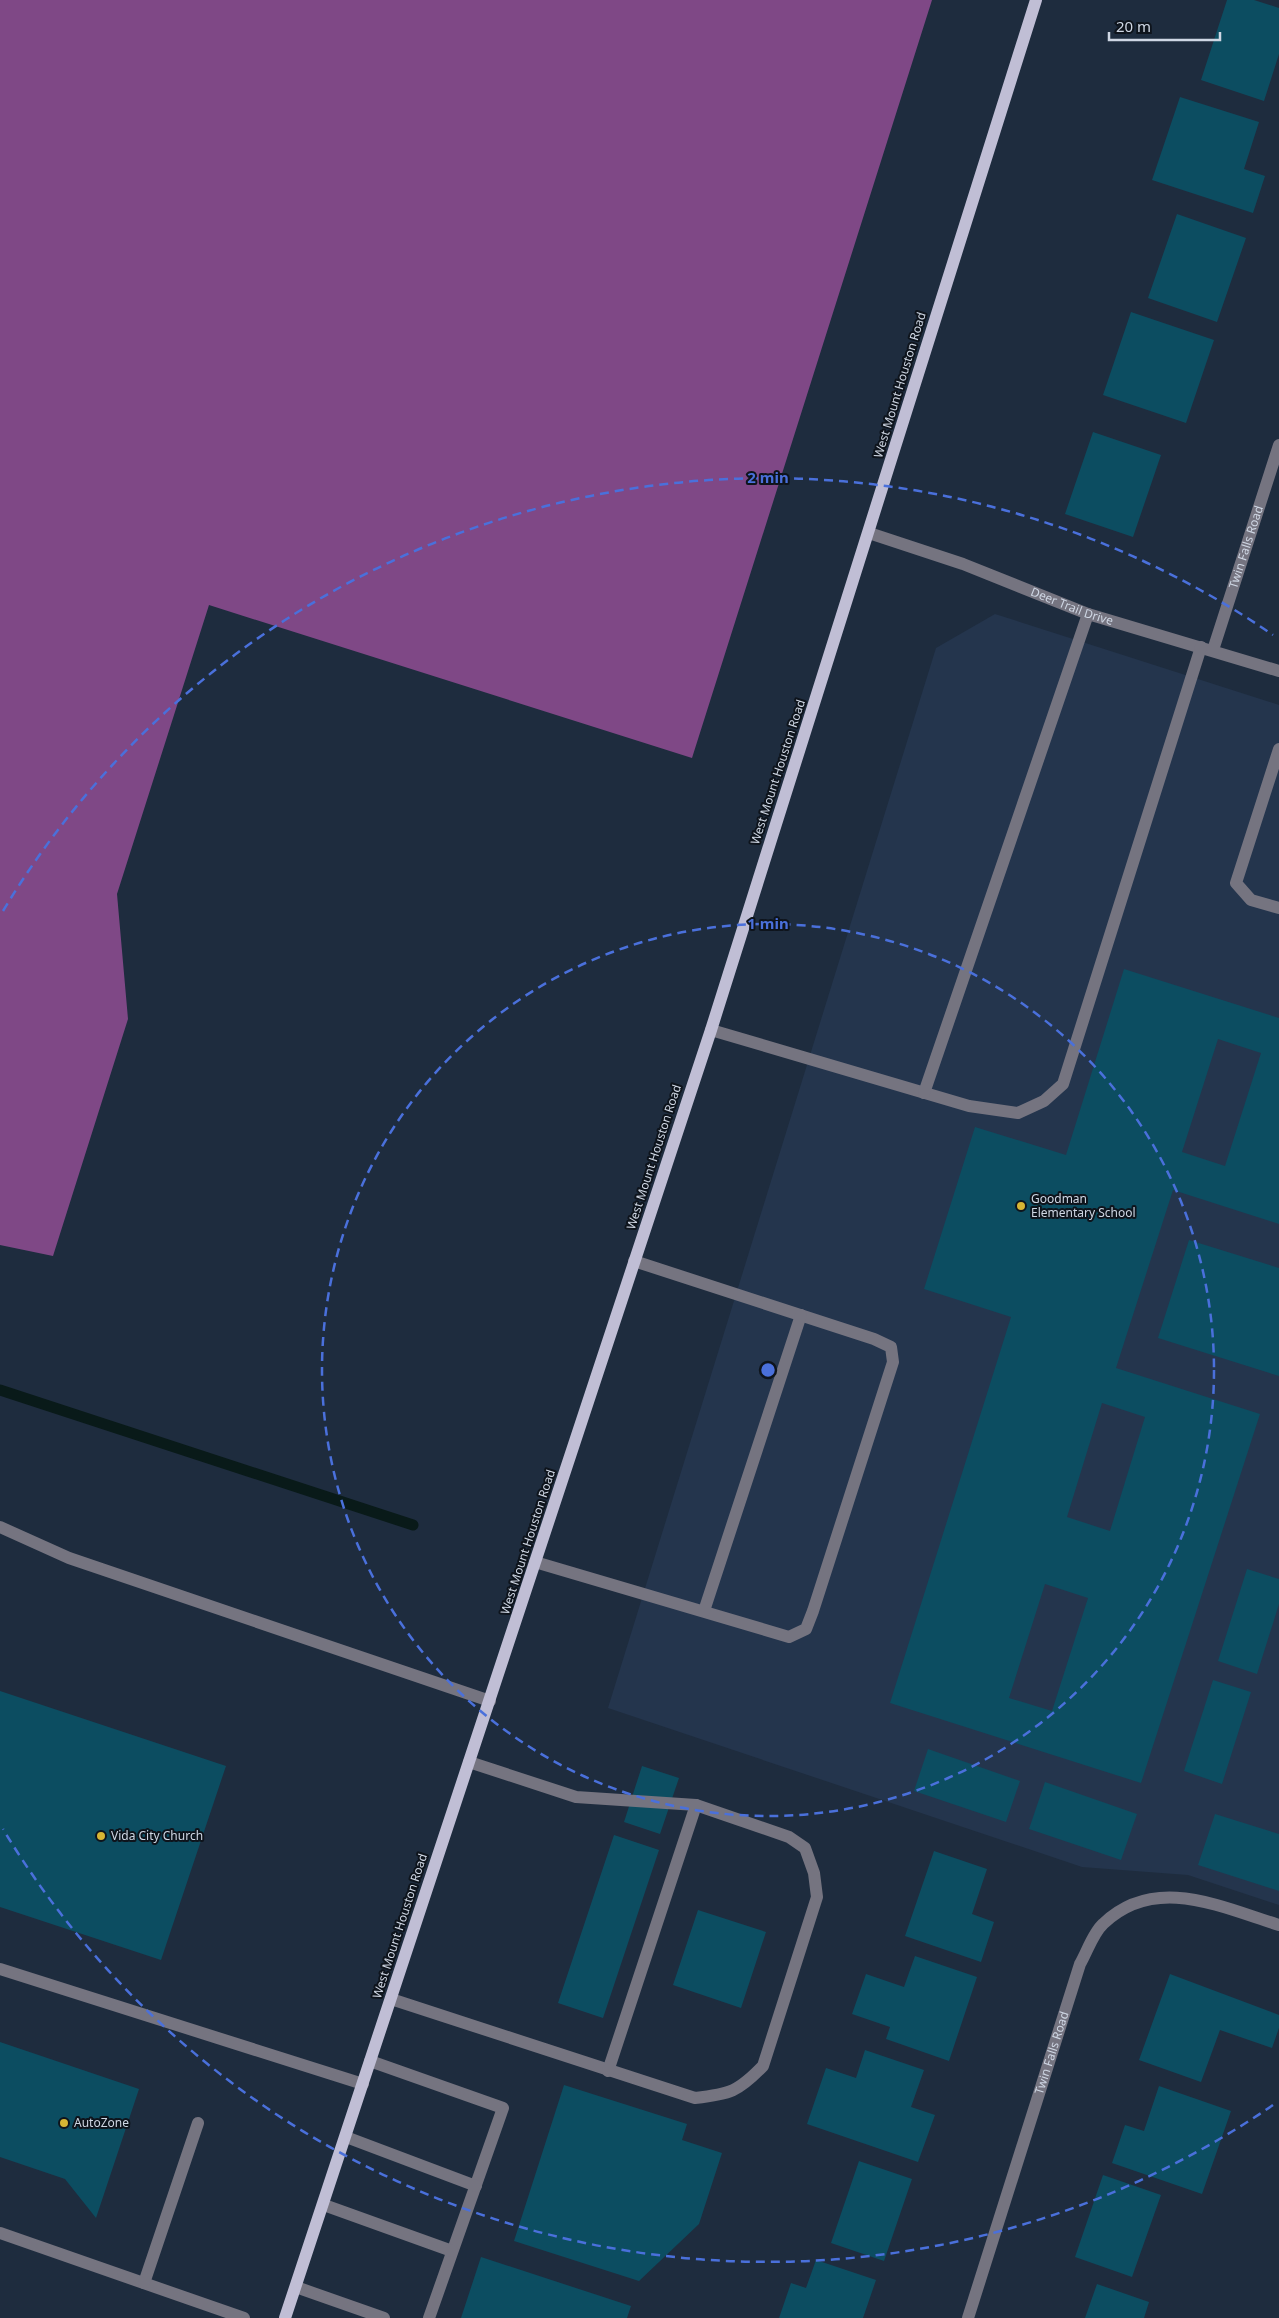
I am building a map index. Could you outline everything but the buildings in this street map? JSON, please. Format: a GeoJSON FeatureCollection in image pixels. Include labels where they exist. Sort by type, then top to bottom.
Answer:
{"type":"FeatureCollection","features":[{"type":"Feature","properties":{"kind":"main road","name":"West Mount Houston Road"},"geometry":{"type":"LineString","coordinates":[[285,2318],[324,2205],[710,1030],[869,533],[1036,0]]}},
{"type":"Feature","properties":{"kind":"street","name":"Twin Falls Road"},"geometry":{"type":"LineString","coordinates":[[710,1030],[969,1106],[1018,1112],[1044,1101],[1064,1084],[1207,648],[1279,445]]}},
{"type":"Feature","properties":{"kind":"street","name":"Deer Trail Drive"},"geometry":{"type":"LineString","coordinates":[[869,533],[963,564],[1088,614],[1279,671]]}},
{"type":"Feature","properties":{"kind":"street"},"geometry":{"type":"LineString","coordinates":[[924,1092],[1088,614]]}},
{"type":"Feature","properties":{"kind":"street"},"geometry":{"type":"LineString","coordinates":[[1279,749],[1236,883],[1251,900],[1279,908]]}},
{"type":"Feature","properties":{"kind":"street"},"geometry":{"type":"LineString","coordinates":[[535,1562],[789,1637],[806,1629],[813,1612],[893,1362],[891,1346],[634,1261]]}},
{"type":"Feature","properties":{"kind":"street"},"geometry":{"type":"LineString","coordinates":[[704,1612],[801,1315]]}},
{"type":"Feature","properties":{"kind":"street"},"geometry":{"type":"LineString","coordinates":[[0,1527],[70,1558],[490,1700]]}},
{"type":"Feature","properties":{"kind":"street"},"geometry":{"type":"LineString","coordinates":[[391,1999],[695,2098],[725,2094],[744,2086],[763,2066],[817,1897],[814,1873],[805,1848],[789,1836],[696,1805],[576,1797],[469,1762]]}},
{"type":"Feature","properties":{"kind":"street"},"geometry":{"type":"LineString","coordinates":[[608,2071],[696,1805]]}},
{"type":"Feature","properties":{"kind":"street","name":"Twin Falls Road"},"geometry":{"type":"LineString","coordinates":[[968,2318],[1080,1964],[1101,1925],[1129,1904],[1164,1896],[1198,1900],[1279,1925]]}},
{"type":"Feature","properties":{"kind":"street"},"geometry":{"type":"LineString","coordinates":[[0,1969],[363,2084]]}},
{"type":"Feature","properties":{"kind":"street"},"geometry":{"type":"LineString","coordinates":[[370,2061],[503,2108],[429,2318]]}},
{"type":"Feature","properties":{"kind":"street"},"geometry":{"type":"LineString","coordinates":[[144,2283],[198,2123]]}},
{"type":"Feature","properties":{"kind":"street"},"geometry":{"type":"LineString","coordinates":[[346,2137],[476,2186]]}},
{"type":"Feature","properties":{"kind":"street"},"geometry":{"type":"LineString","coordinates":[[324,2205],[452,2251]]}},
{"type":"Feature","properties":{"kind":"street"},"geometry":{"type":"LineString","coordinates":[[0,2233],[244,2318]]}},
{"type":"Feature","properties":{"kind":"street"},"geometry":{"type":"LineString","coordinates":[[296,2287],[384,2318]]}},
{"type":"Feature","properties":{"kind":"shaded area"},"geometry":{"type":"Polygon","coordinates":[[[0,0],[932,0],[692,758],[209,605],[117,894],[128,1019],[53,1256],[0,1245],[0,0]]]}},
{"type":"Feature","properties":{"kind":"shaded area","name":"Goodman Elementary School"},"geometry":{"type":"Polygon","coordinates":[[[995,614],[1279,705],[1279,1905],[1188,1875],[1082,1867],[608,1708],[936,648],[995,614]]]}},
{"type":"Feature","properties":{"kind":"waterway"},"geometry":{"type":"LineString","coordinates":[[0,1390],[413,1525]]}},
{"type":"Feature","properties":{"kind":"place","name":"Goodman Elementary School"},"geometry":{"type":"Point","coordinates":[1021,1206]}},
{"type":"Feature","properties":{"kind":"place","name":"Vida City Church"},"geometry":{"type":"Point","coordinates":[101,1836]}},
{"type":"Feature","properties":{"kind":"place","name":"AutoZone"},"geometry":{"type":"Point","coordinates":[64,2123]}}]}
